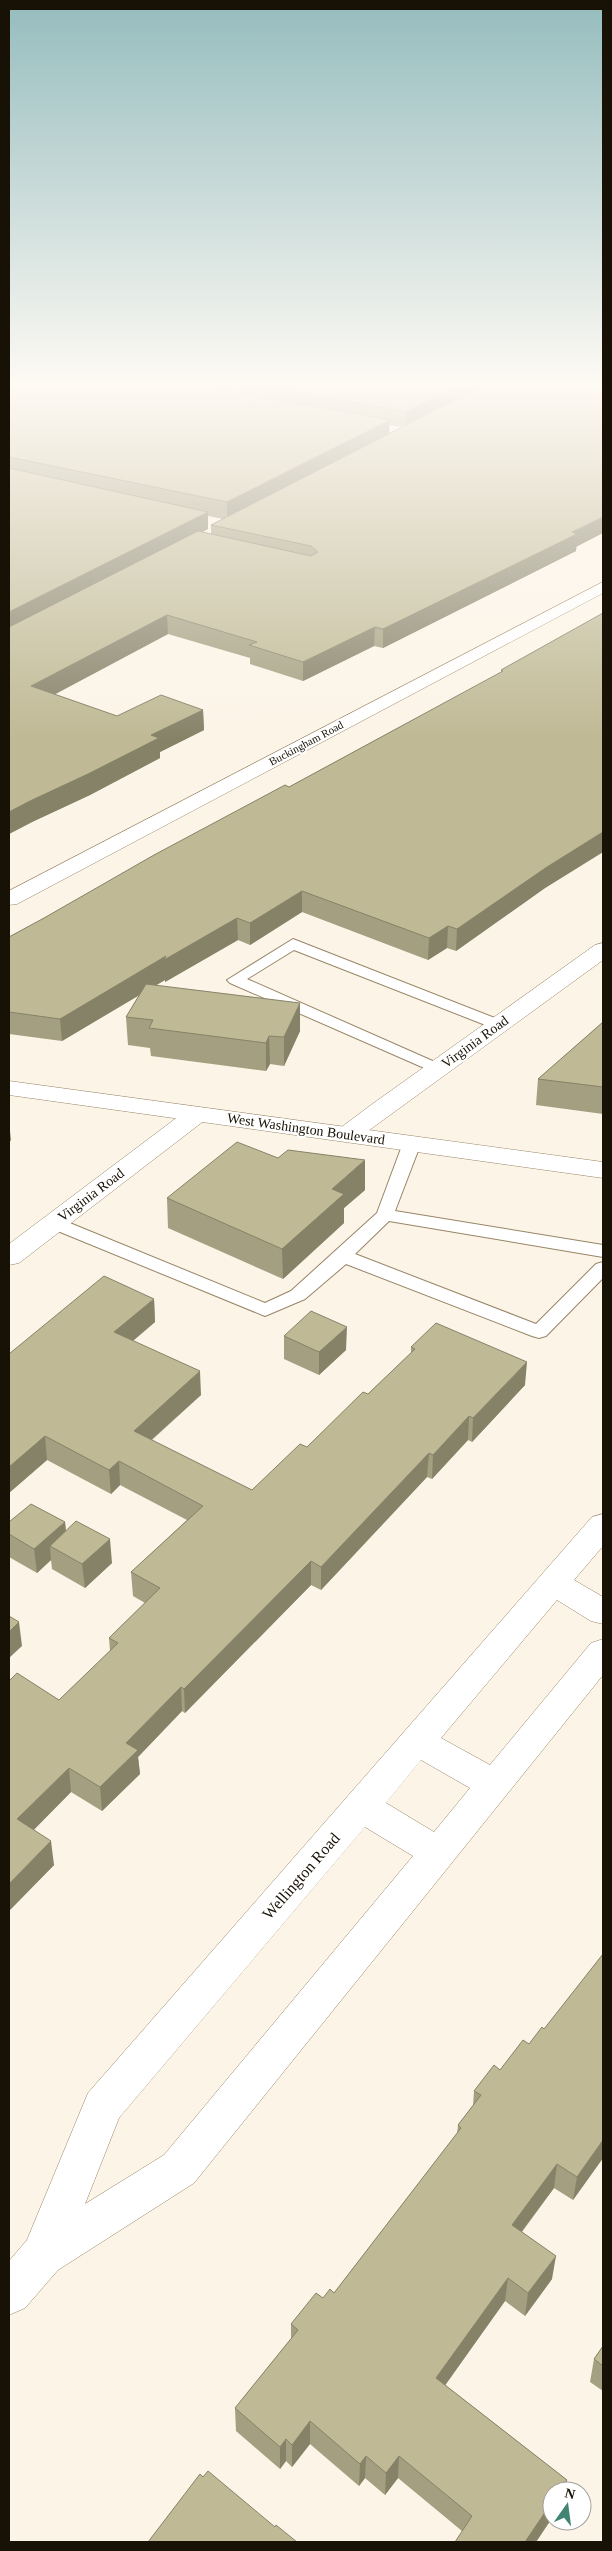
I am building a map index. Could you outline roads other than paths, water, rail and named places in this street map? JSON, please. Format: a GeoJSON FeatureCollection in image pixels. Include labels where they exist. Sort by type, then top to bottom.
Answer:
{"type":"FeatureCollection","features":[{"type":"Feature","properties":{"kind":"street","name":"Buckingham Road"},"geometry":{"type":"LineString","coordinates":[[9,899],[603,587]]}},
{"type":"Feature","properties":{"kind":"street","name":"Virginia Road"},"geometry":{"type":"LineString","coordinates":[[348,1134],[401,1093],[499,1026],[603,950]]}},
{"type":"Feature","properties":{"kind":"street","name":"West Washington Boulevard"},"geometry":{"type":"LineString","coordinates":[[9,1088],[603,1170]]}},
{"type":"Feature","properties":{"kind":"street","name":"Virginia Road"},"geometry":{"type":"LineString","coordinates":[[9,1257],[196,1115]]}},
{"type":"Feature","properties":{"kind":"street","name":"Wellington Road"},"geometry":{"type":"LineString","coordinates":[[42,2255],[103,2106],[553,1583],[601,1531]]}},
{"type":"Feature","properties":{"kind":"street"},"geometry":{"type":"LineString","coordinates":[[553,1583],[603,1612]]}},
{"type":"Feature","properties":{"kind":"street","name":"Wellington Road"},"geometry":{"type":"LineString","coordinates":[[9,2293],[42,2255],[179,2169],[603,1652]]}},
{"type":"Feature","properties":{"kind":"street"},"geometry":{"type":"LineString","coordinates":[[417,1741],[495,1784]]}},
{"type":"Feature","properties":{"kind":"street"},"geometry":{"type":"LineString","coordinates":[[361,1806],[438,1853]]}},
{"type":"Feature","properties":{"kind":"lane"},"geometry":{"type":"LineString","coordinates":[[438,1069],[235,980],[294,944],[499,1026]]}},
{"type":"Feature","properties":{"kind":"lane"},"geometry":{"type":"LineString","coordinates":[[54,1223],[264,1310],[298,1295],[343,1256],[385,1215],[412,1144]]}},
{"type":"Feature","properties":{"kind":"lane"},"geometry":{"type":"LineString","coordinates":[[385,1215],[603,1251]]}},
{"type":"Feature","properties":{"kind":"lane"},"geometry":{"type":"LineString","coordinates":[[343,1256],[539,1332],[603,1268]]}}]}
